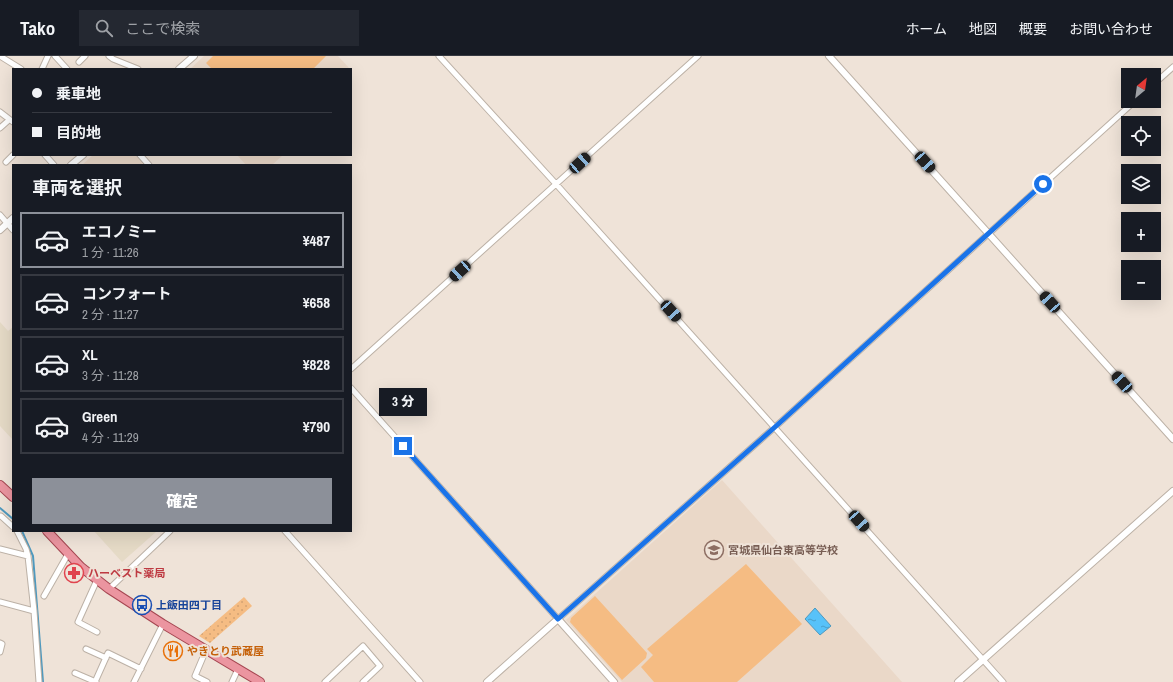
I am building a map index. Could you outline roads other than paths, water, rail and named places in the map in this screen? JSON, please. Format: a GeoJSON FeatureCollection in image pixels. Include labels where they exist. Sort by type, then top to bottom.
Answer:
{"type":"FeatureCollection","features":[{"type":"Feature","properties":{"kind":"main road"},"geometry":{"type":"LineString","coordinates":[[0,485],[12,496]]}},
{"type":"Feature","properties":{"kind":"main road"},"geometry":{"type":"LineString","coordinates":[[47,532],[68,554],[109,589],[163,624],[260,682]]}},
{"type":"Feature","properties":{"kind":"street"},"geometry":{"type":"LineString","coordinates":[[0,56],[19,68]]}},
{"type":"Feature","properties":{"kind":"street"},"geometry":{"type":"LineString","coordinates":[[42,68],[48,56]]}},
{"type":"Feature","properties":{"kind":"street"},"geometry":{"type":"LineString","coordinates":[[55,56],[66,68]]}},
{"type":"Feature","properties":{"kind":"street"},"geometry":{"type":"LineString","coordinates":[[79,62],[85,56]]}},
{"type":"Feature","properties":{"kind":"street"},"geometry":{"type":"LineString","coordinates":[[109,56],[136,68]]}},
{"type":"Feature","properties":{"kind":"street"},"geometry":{"type":"LineString","coordinates":[[180,68],[194,56]]}},
{"type":"Feature","properties":{"kind":"street"},"geometry":{"type":"LineString","coordinates":[[440,56],[1003,682]]}},
{"type":"Feature","properties":{"kind":"street"},"geometry":{"type":"LineString","coordinates":[[352,368],[698,56]]}},
{"type":"Feature","properties":{"kind":"street"},"geometry":{"type":"LineString","coordinates":[[829,56],[1173,439]]}},
{"type":"Feature","properties":{"kind":"street"},"geometry":{"type":"LineString","coordinates":[[1161,78],[1173,67]]}},
{"type":"Feature","properties":{"kind":"street"},"geometry":{"type":"LineString","coordinates":[[488,682],[775,427],[1127,108]]}},
{"type":"Feature","properties":{"kind":"street"},"geometry":{"type":"LineString","coordinates":[[0,112],[11,121],[0,128]]}},
{"type":"Feature","properties":{"kind":"street"},"geometry":{"type":"LineString","coordinates":[[6,162],[12,156]]}},
{"type":"Feature","properties":{"kind":"street"},"geometry":{"type":"LineString","coordinates":[[46,156],[53,164]]}},
{"type":"Feature","properties":{"kind":"street"},"geometry":{"type":"LineString","coordinates":[[72,164],[82,156]]}},
{"type":"Feature","properties":{"kind":"street"},"geometry":{"type":"LineString","coordinates":[[141,156],[148,164]]}},
{"type":"Feature","properties":{"kind":"street"},"geometry":{"type":"LineString","coordinates":[[0,215],[12,229]]}},
{"type":"Feature","properties":{"kind":"street"},"geometry":{"type":"LineString","coordinates":[[0,230],[12,219]]}},
{"type":"Feature","properties":{"kind":"street"},"geometry":{"type":"LineString","coordinates":[[352,389],[614,682]]}},
{"type":"Feature","properties":{"kind":"street"},"geometry":{"type":"LineString","coordinates":[[958,682],[1173,491]]}},
{"type":"Feature","properties":{"kind":"street"},"geometry":{"type":"LineString","coordinates":[[0,516],[12,526]]}},
{"type":"Feature","properties":{"kind":"street"},"geometry":{"type":"LineString","coordinates":[[18,532],[26,548],[28,556],[39,682]]}},
{"type":"Feature","properties":{"kind":"street"},"geometry":{"type":"LineString","coordinates":[[109,589],[169,532]]}},
{"type":"Feature","properties":{"kind":"street"},"geometry":{"type":"LineString","coordinates":[[286,532],[420,682]]}},
{"type":"Feature","properties":{"kind":"street"},"geometry":{"type":"LineString","coordinates":[[0,549],[28,556]]}},
{"type":"Feature","properties":{"kind":"street"},"geometry":{"type":"LineString","coordinates":[[44,596],[68,554]]}},
{"type":"Feature","properties":{"kind":"street"},"geometry":{"type":"LineString","coordinates":[[97,580],[78,622],[97,632]]}},
{"type":"Feature","properties":{"kind":"street"},"geometry":{"type":"LineString","coordinates":[[0,602],[34,611]]}},
{"type":"Feature","properties":{"kind":"street"},"geometry":{"type":"LineString","coordinates":[[134,682],[163,624]]}},
{"type":"Feature","properties":{"kind":"street"},"geometry":{"type":"LineString","coordinates":[[0,643],[2,644],[0,652]]}},
{"type":"Feature","properties":{"kind":"street"},"geometry":{"type":"LineString","coordinates":[[325,682],[363,646],[380,666],[363,682]]}},
{"type":"Feature","properties":{"kind":"street"},"geometry":{"type":"LineString","coordinates":[[86,649],[106,658]]}},
{"type":"Feature","properties":{"kind":"street"},"geometry":{"type":"LineString","coordinates":[[206,650],[195,676],[207,682]]}},
{"type":"Feature","properties":{"kind":"street"},"geometry":{"type":"LineString","coordinates":[[75,673],[96,682],[108,653],[140,669]]}},
{"type":"Feature","properties":{"kind":"street"},"geometry":{"type":"LineString","coordinates":[[232,682],[238,669]]}},
{"type":"Feature","properties":{"kind":"water"},"geometry":{"type":"Polygon","coordinates":[[[815,608],[831,626],[820,635],[805,619],[815,608]]]}},
{"type":"Feature","properties":{"kind":"waterway"},"geometry":{"type":"LineString","coordinates":[[0,508],[12,518]]}},
{"type":"Feature","properties":{"kind":"waterway"},"geometry":{"type":"LineString","coordinates":[[22,532],[33,556],[43,682]]}},
{"type":"Feature","properties":{"kind":"place","name":"宮城県仙台東高等学校"},"geometry":{"type":"Point","coordinates":[714,550]}},
{"type":"Feature","properties":{"kind":"place","name":"ハーベスト薬局"},"geometry":{"type":"Point","coordinates":[74,573]}},
{"type":"Feature","properties":{"kind":"place","name":"上飯田四丁目"},"geometry":{"type":"Point","coordinates":[142,605]}},
{"type":"Feature","properties":{"kind":"place","name":"やきとり武蔵屋"},"geometry":{"type":"Point","coordinates":[173,651]}}]}
